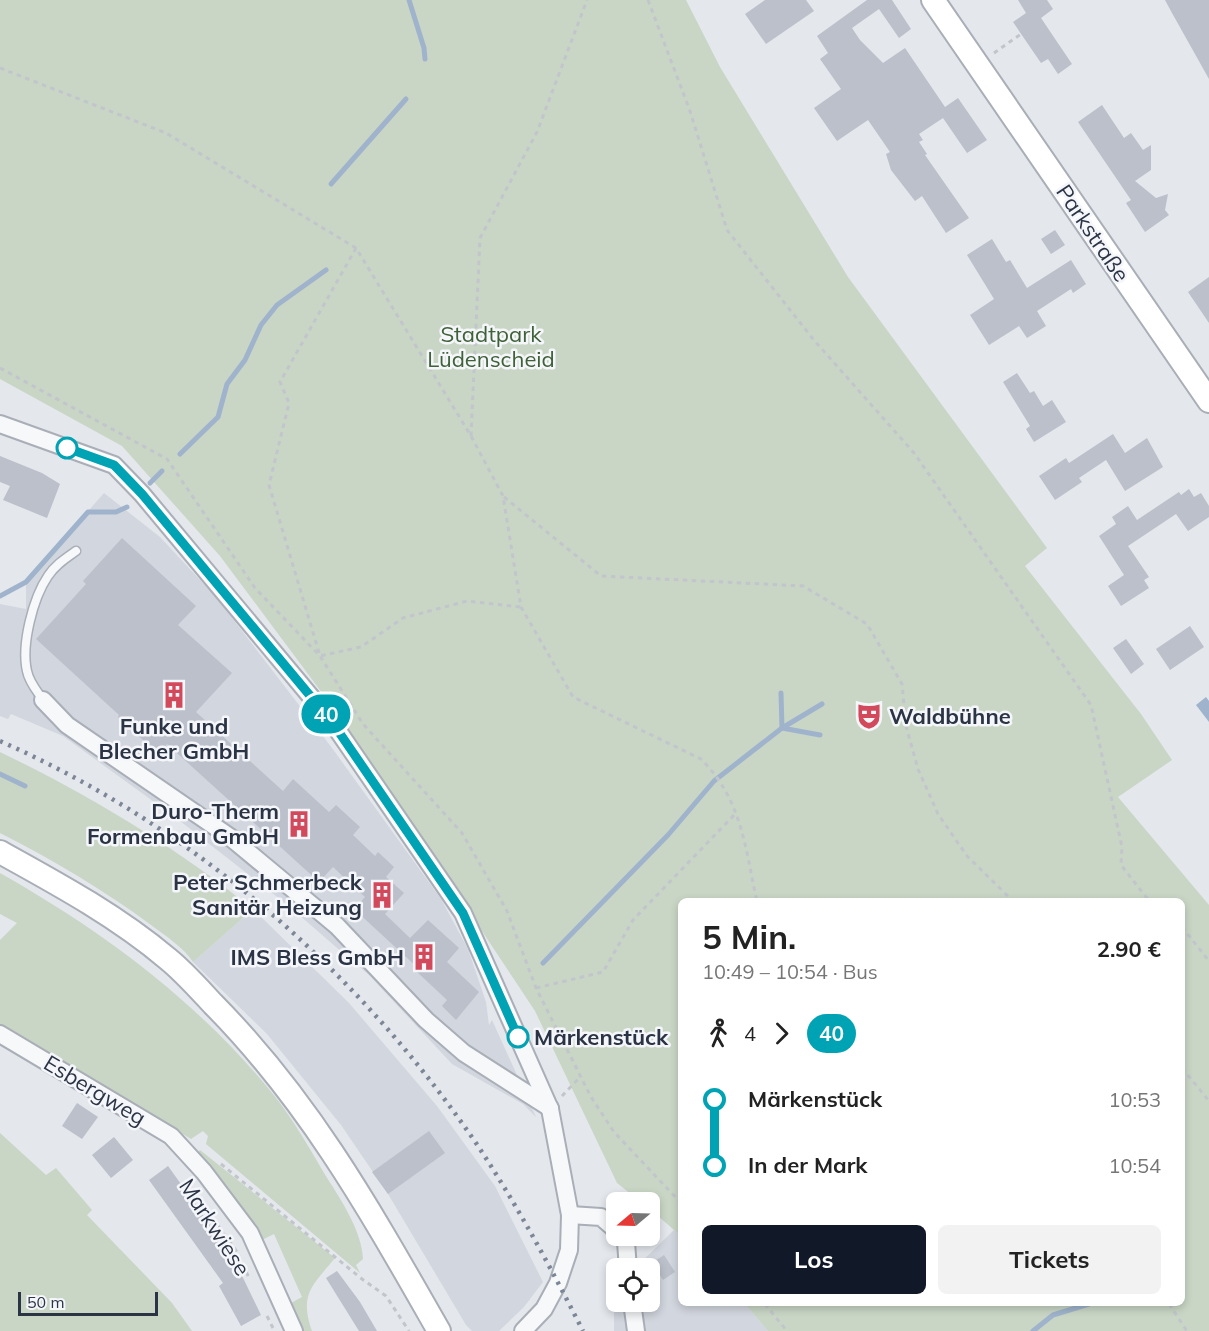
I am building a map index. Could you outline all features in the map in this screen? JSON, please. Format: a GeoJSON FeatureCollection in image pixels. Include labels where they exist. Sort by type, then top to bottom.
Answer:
{"type":"FeatureCollection","features":[{"type":"Feature","properties":{"kind":"main road","name":"Parkstraße"},"geometry":{"type":"LineString","coordinates":[[933,0],[1209,401]]}},
{"type":"Feature","properties":{"kind":"main road"},"geometry":{"type":"LineString","coordinates":[[0,852],[70,891],[134,932],[170,960],[236,1027],[276,1073],[338,1158],[439,1331]]}},
{"type":"Feature","properties":{"kind":"street"},"geometry":{"type":"LineString","coordinates":[[0,424],[114,465],[142,494],[332,722],[463,913],[550,1109],[570,1215],[569,1250],[558,1283],[544,1309],[523,1331]]}},
{"type":"Feature","properties":{"kind":"street"},"geometry":{"type":"LineString","coordinates":[[42,700],[68,725],[230,837],[337,926],[426,1020],[464,1053],[550,1109]]}},
{"type":"Feature","properties":{"kind":"street","name":"Esbergweg"},"geometry":{"type":"LineString","coordinates":[[0,1034],[150,1122],[171,1136],[185,1152]]}},
{"type":"Feature","properties":{"kind":"street","name":"Markwiese"},"geometry":{"type":"LineString","coordinates":[[185,1152],[204,1172],[250,1233],[294,1331]]}},
{"type":"Feature","properties":{"kind":"street"},"geometry":{"type":"LineString","coordinates":[[570,1215],[601,1217],[606,1221]]}},
{"type":"Feature","properties":{"kind":"street"},"geometry":{"type":"LineString","coordinates":[[633,1312],[636,1331]]}},
{"type":"Feature","properties":{"kind":"lane"},"geometry":{"type":"LineString","coordinates":[[42,700],[27,673],[25,657],[29,627],[47,576],[76,550]]}},
{"type":"Feature","properties":{"kind":"path"},"geometry":{"type":"LineString","coordinates":[[471,436],[480,238],[537,132],[587,0]]}},
{"type":"Feature","properties":{"kind":"path"},"geometry":{"type":"LineString","coordinates":[[648,0],[690,111],[728,230],[813,339],[914,453],[1090,705],[1122,847],[1121,865],[1147,898]]}},
{"type":"Feature","properties":{"kind":"path"},"geometry":{"type":"LineString","coordinates":[[978,64],[1022,34]]}},
{"type":"Feature","properties":{"kind":"path"},"geometry":{"type":"LineString","coordinates":[[0,68],[166,133],[356,248],[471,436],[503,496],[521,607],[573,698],[701,759],[716,774],[737,812],[756,898]]}},
{"type":"Feature","properties":{"kind":"path"},"geometry":{"type":"LineString","coordinates":[[356,248],[280,382],[289,403],[269,485],[320,656],[361,647],[403,618],[467,601],[521,607]]}},
{"type":"Feature","properties":{"kind":"path"},"geometry":{"type":"LineString","coordinates":[[503,496],[601,576],[803,586],[867,624],[902,684],[906,726],[918,769],[938,814],[966,856],[1010,898]]}},
{"type":"Feature","properties":{"kind":"path"},"geometry":{"type":"LineString","coordinates":[[537,988],[603,972],[633,920],[737,812]]}},
{"type":"Feature","properties":{"kind":"path"},"geometry":{"type":"LineString","coordinates":[[1185,931],[1209,961]]}},
{"type":"Feature","properties":{"kind":"path"},"geometry":{"type":"LineString","coordinates":[[1185,1072],[1209,1101]]}},
{"type":"Feature","properties":{"kind":"path"},"geometry":{"type":"LineString","coordinates":[[550,1109],[580,1076]]}},
{"type":"Feature","properties":{"kind":"path","name":"Markwiese"},"geometry":{"type":"LineString","coordinates":[[185,1152],[176,1166],[237,1252],[251,1282]]}},
{"type":"Feature","properties":{"kind":"path"},"geometry":{"type":"LineString","coordinates":[[217,1160],[362,1279],[386,1296],[409,1331]]}},
{"type":"Feature","properties":{"kind":"path"},"geometry":{"type":"LineString","coordinates":[[767,1306],[787,1331]]}},
{"type":"Feature","properties":{"kind":"path"},"geometry":{"type":"LineString","coordinates":[[1170,1306],[1187,1331]]}},
{"type":"Feature","properties":{"kind":"path"},"geometry":{"type":"LineString","coordinates":[[266,1313],[268,1323],[274,1331]]}},
{"type":"Feature","properties":{"kind":"shaded area"},"geometry":{"type":"Polygon","coordinates":[[[104,493],[160,537],[216,597],[332,748],[441,899],[468,949],[486,1002],[489,1025],[492,1020],[536,1117],[523,1104],[452,1064],[369,975],[290,907],[175,817],[63,736],[11,714],[8,719],[0,716],[0,604],[26,609],[26,582],[104,493]]]}},
{"type":"Feature","properties":{"kind":"shaded area"},"geometry":{"type":"Polygon","coordinates":[[[253,909],[349,1003],[437,1106],[495,1186],[543,1282],[524,1307],[499,1331],[472,1331],[466,1325],[388,1194],[341,1125],[267,1034],[193,962],[253,909]]]}},
{"type":"Feature","properties":{"kind":"shaded area"},"geometry":{"type":"Polygon","coordinates":[[[674,1230],[678,1233],[678,1306],[747,1306],[768,1331],[614,1331],[614,1312],[660,1312],[660,1258],[645,1258],[674,1230]]]}},
{"type":"Feature","properties":{"kind":"green space","name":"Stadtpark Lüdenscheid"},"geometry":{"type":"Polygon","coordinates":[[[0,0],[686,0],[720,67],[848,277],[1047,548],[1025,566],[1141,714],[1172,760],[1118,797],[1209,905],[1209,1331],[768,1331],[747,1306],[1185,1306],[1185,898],[678,898],[678,1233],[660,1218],[660,1192],[628,1192],[617,1183],[535,1011],[340,717],[220,556],[122,446],[0,379],[0,0]]]}},
{"type":"Feature","properties":{"kind":"green space"},"geometry":{"type":"Polygon","coordinates":[[[0,752],[67,786],[131,823],[193,864],[253,909],[193,962],[174,942],[133,912],[59,865],[0,833],[0,752]]]}},
{"type":"Feature","properties":{"kind":"green space"},"geometry":{"type":"Polygon","coordinates":[[[0,873],[72,917],[141,966],[173,992],[235,1050],[288,1114],[343,1203],[362,1248],[363,1259],[356,1265],[360,1273],[206,1144],[208,1136],[203,1131],[191,1139],[0,1024],[0,940],[17,923],[0,914],[0,873]]]}},
{"type":"Feature","properties":{"kind":"green space"},"geometry":{"type":"Polygon","coordinates":[[[0,1133],[46,1175],[56,1168],[92,1210],[87,1215],[172,1303],[192,1331],[0,1331],[0,1133]]]}},
{"type":"Feature","properties":{"kind":"green space"},"geometry":{"type":"Polygon","coordinates":[[[200,1150],[335,1258],[310,1291],[307,1308],[312,1331],[302,1331],[291,1303],[302,1297],[274,1234],[262,1240],[196,1154],[200,1150]]]}},
{"type":"Feature","properties":{"kind":"water"},"geometry":{"type":"Polygon","coordinates":[[[1206,697],[1209,701],[1209,722],[1196,705],[1206,697]]]}},
{"type":"Feature","properties":{"kind":"building"},"geometry":{"type":"Polygon","coordinates":[[[765,0],[806,0],[814,11],[766,44],[745,14],[765,0]]]}},
{"type":"Feature","properties":{"kind":"building"},"geometry":{"type":"Polygon","coordinates":[[[867,0],[892,0],[911,29],[899,38],[879,9],[852,28],[860,40],[883,63],[905,48],[945,107],[958,98],[987,140],[967,153],[943,118],[919,134],[923,140],[919,142],[927,154],[925,155],[969,218],[946,233],[922,196],[915,201],[891,170],[886,154],[890,152],[868,120],[837,141],[814,108],[841,89],[820,59],[828,53],[817,36],[867,0]]]}},
{"type":"Feature","properties":{"kind":"building"},"geometry":{"type":"Polygon","coordinates":[[[1018,0],[1047,0],[1053,9],[1041,18],[1072,64],[1058,74],[1048,59],[1041,63],[1013,22],[1026,13],[1018,0]]]}},
{"type":"Feature","properties":{"kind":"building"},"geometry":{"type":"Polygon","coordinates":[[[1165,0],[1209,0],[1209,79],[1172,13],[1165,0]]]}},
{"type":"Feature","properties":{"kind":"building"},"geometry":{"type":"Polygon","coordinates":[[[1102,105],[1124,138],[1131,133],[1143,150],[1151,145],[1151,170],[1135,181],[1156,198],[1168,194],[1165,210],[1169,215],[1145,232],[1126,203],[1131,200],[1078,122],[1102,105]]]}},
{"type":"Feature","properties":{"kind":"building"},"geometry":{"type":"Polygon","coordinates":[[[1055,230],[1065,245],[1051,254],[1041,239],[1055,230]]]}},
{"type":"Feature","properties":{"kind":"building"},"geometry":{"type":"Polygon","coordinates":[[[992,239],[1006,262],[1010,260],[1027,288],[1071,260],[1086,284],[1073,293],[1071,289],[1037,311],[1046,326],[1027,338],[1019,326],[989,345],[970,315],[994,299],[967,255],[992,239]]]}},
{"type":"Feature","properties":{"kind":"building"},"geometry":{"type":"Polygon","coordinates":[[[1209,277],[1209,323],[1188,292],[1209,277]]]}},
{"type":"Feature","properties":{"kind":"building"},"geometry":{"type":"Polygon","coordinates":[[[1017,373],[1030,393],[1034,391],[1043,406],[1052,400],[1066,422],[1034,442],[1026,429],[1030,426],[1003,382],[1017,373]]]}},
{"type":"Feature","properties":{"kind":"building"},"geometry":{"type":"Polygon","coordinates":[[[1113,434],[1125,453],[1147,438],[1163,467],[1125,491],[1106,460],[1079,478],[1082,482],[1055,500],[1039,476],[1066,458],[1069,463],[1113,434]]]}},
{"type":"Feature","properties":{"kind":"building"},"geometry":{"type":"Polygon","coordinates":[[[0,456],[42,473],[60,484],[47,518],[3,500],[10,486],[0,482],[0,456]]]}},
{"type":"Feature","properties":{"kind":"building"},"geometry":{"type":"Polygon","coordinates":[[[1189,489],[1194,497],[1201,493],[1209,506],[1209,517],[1188,531],[1176,514],[1128,546],[1149,577],[1144,580],[1149,588],[1121,606],[1108,586],[1124,575],[1099,536],[1116,524],[1112,517],[1128,506],[1137,520],[1179,492],[1181,495],[1189,489]]]}},
{"type":"Feature","properties":{"kind":"building"},"geometry":{"type":"Polygon","coordinates":[[[122,538],[196,606],[178,625],[232,673],[196,712],[283,791],[293,779],[329,812],[336,805],[360,827],[353,835],[375,856],[378,852],[394,867],[386,877],[404,893],[385,914],[410,938],[428,920],[459,948],[447,962],[479,992],[456,1020],[442,1006],[447,1000],[417,972],[419,969],[354,909],[365,897],[333,867],[319,882],[167,744],[158,754],[36,639],[86,584],[83,581],[122,538]]]}},
{"type":"Feature","properties":{"kind":"building"},"geometry":{"type":"Polygon","coordinates":[[[1190,626],[1204,647],[1170,670],[1156,649],[1190,626]]]}},
{"type":"Feature","properties":{"kind":"building"},"geometry":{"type":"Polygon","coordinates":[[[1126,639],[1144,664],[1131,674],[1113,648],[1126,639]]]}},
{"type":"Feature","properties":{"kind":"building"},"geometry":{"type":"Polygon","coordinates":[[[77,1103],[98,1117],[82,1139],[62,1126],[77,1103]]]}},
{"type":"Feature","properties":{"kind":"building"},"geometry":{"type":"Polygon","coordinates":[[[429,1131],[445,1153],[388,1194],[372,1172],[429,1131]]]}},
{"type":"Feature","properties":{"kind":"building"},"geometry":{"type":"Polygon","coordinates":[[[114,1137],[133,1160],[111,1178],[92,1155],[114,1137]]]}},
{"type":"Feature","properties":{"kind":"building"},"geometry":{"type":"Polygon","coordinates":[[[168,1166],[232,1255],[261,1315],[241,1326],[219,1286],[223,1283],[149,1180],[168,1166]]]}},
{"type":"Feature","properties":{"kind":"building"},"geometry":{"type":"Polygon","coordinates":[[[664,1255],[675,1272],[663,1280],[660,1275],[660,1258],[664,1255]]]}},
{"type":"Feature","properties":{"kind":"building"},"geometry":{"type":"Polygon","coordinates":[[[337,1271],[360,1302],[377,1331],[359,1331],[326,1278],[337,1271]]]}},
{"type":"Feature","properties":{"kind":"waterway"},"geometry":{"type":"LineString","coordinates":[[409,0],[424,48],[425,59]]}},
{"type":"Feature","properties":{"kind":"waterway"},"geometry":{"type":"LineString","coordinates":[[331,184],[406,99]]}},
{"type":"Feature","properties":{"kind":"waterway"},"geometry":{"type":"LineString","coordinates":[[180,454],[218,417],[227,384],[245,360],[261,325],[277,305],[326,270]]}},
{"type":"Feature","properties":{"kind":"waterway"},"geometry":{"type":"LineString","coordinates":[[150,483],[162,471]]}},
{"type":"Feature","properties":{"kind":"waterway"},"geometry":{"type":"LineString","coordinates":[[0,596],[26,582],[88,512],[116,512],[127,507]]}},
{"type":"Feature","properties":{"kind":"waterway"},"geometry":{"type":"LineString","coordinates":[[781,693],[782,728],[820,735]]}},
{"type":"Feature","properties":{"kind":"waterway"},"geometry":{"type":"LineString","coordinates":[[543,963],[668,835],[714,781],[782,728],[822,704]]}},
{"type":"Feature","properties":{"kind":"waterway"},"geometry":{"type":"LineString","coordinates":[[0,774],[25,786]]}},
{"type":"Feature","properties":{"kind":"waterway"},"geometry":{"type":"LineString","coordinates":[[1033,1331],[1053,1315],[1082,1306]]}},
{"type":"Feature","properties":{"kind":"railway"},"geometry":{"type":"LineString","coordinates":[[0,741],[71,776],[140,816],[205,861],[267,910],[326,964],[380,1021],[431,1082],[478,1146],[533,1237],[583,1331]]}},
{"type":"Feature","properties":{"kind":"bus line","name":"40"},"geometry":{"type":"LineString","coordinates":[[67,448],[114,465],[142,494],[332,722],[463,913],[518,1037]]}},
{"type":"Feature","properties":{"kind":"place","name":"Funke und Blecher GmbH"},"geometry":{"type":"Point","coordinates":[174,695]}},
{"type":"Feature","properties":{"kind":"place","name":"Waldbühne"},"geometry":{"type":"Point","coordinates":[869,716]}},
{"type":"Feature","properties":{"kind":"place","name":"Duro-Therm Formenbau GmbH"},"geometry":{"type":"Point","coordinates":[299,824]}},
{"type":"Feature","properties":{"kind":"place","name":"Peter Schmerbeck Sanitär Heizung"},"geometry":{"type":"Point","coordinates":[382,895]}},
{"type":"Feature","properties":{"kind":"place","name":"IMS Bless GmbH"},"geometry":{"type":"Point","coordinates":[424,957]}},
{"type":"Feature","properties":{"kind":"place","name":"Märkenstück"},"geometry":{"type":"Point","coordinates":[518,1037]}}]}
